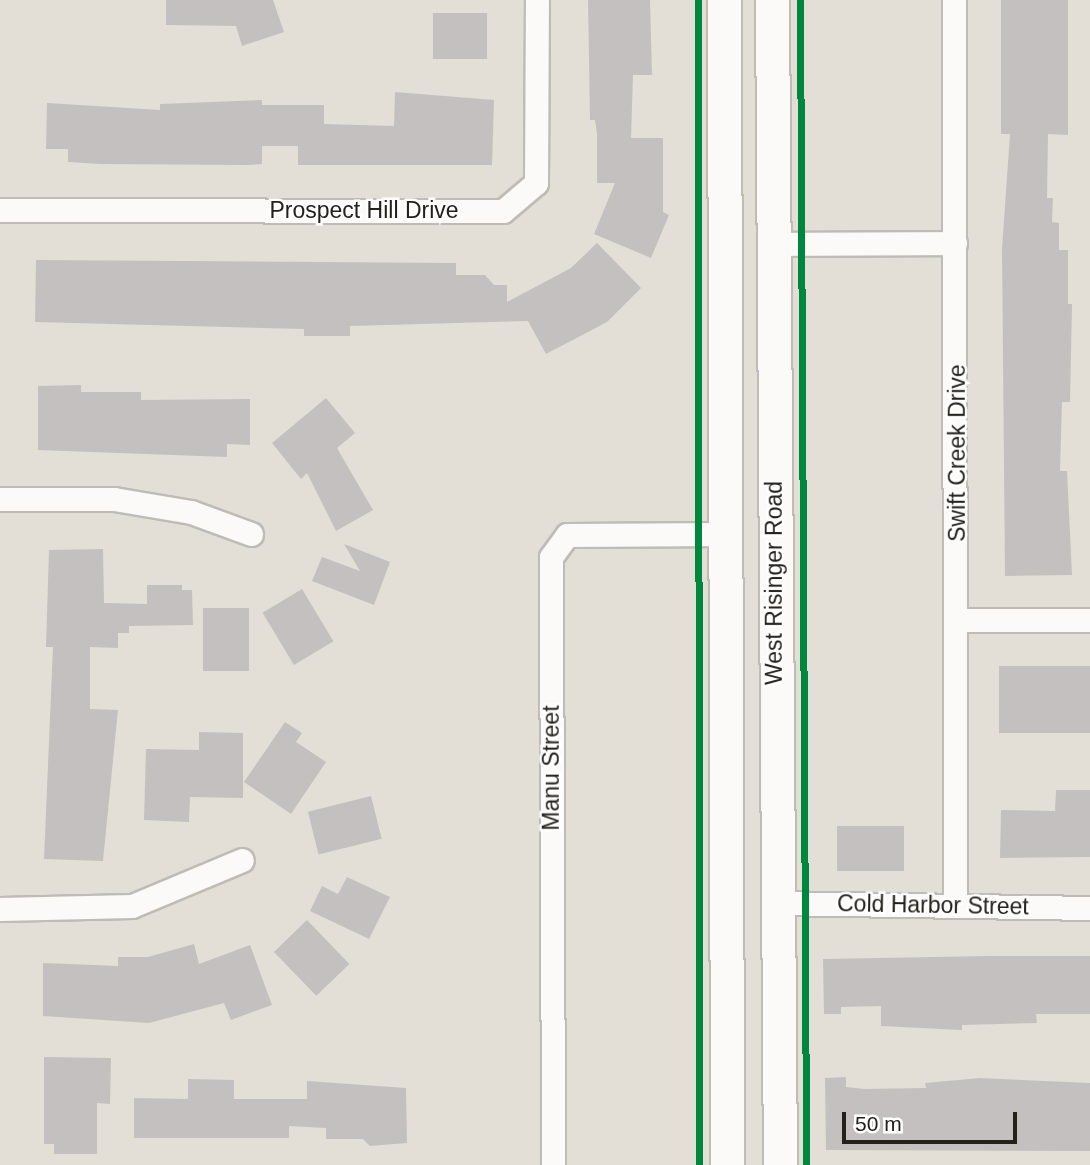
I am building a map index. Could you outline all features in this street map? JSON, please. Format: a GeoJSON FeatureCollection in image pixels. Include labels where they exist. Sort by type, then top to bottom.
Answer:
{"type":"FeatureCollection","features":[{"type":"Feature","properties":{"kind":"main road","name":"West Risinger Road"},"geometry":{"type":"LineString","coordinates":[[724,0],[727,1165]]}},
{"type":"Feature","properties":{"kind":"main road","name":"West Risinger Road"},"geometry":{"type":"LineString","coordinates":[[772,0],[775,903],[780,1165]]}},
{"type":"Feature","properties":{"kind":"street","name":"Prospect Hill Drive"},"geometry":{"type":"LineString","coordinates":[[0,210],[503,211],[536,183],[537,0]]}},
{"type":"Feature","properties":{"kind":"street","name":"Swift Creek Drive"},"geometry":{"type":"LineString","coordinates":[[954,0],[958,620],[955,906]]}},
{"type":"Feature","properties":{"kind":"street"},"geometry":{"type":"LineString","coordinates":[[773,244],[955,243]]}},
{"type":"Feature","properties":{"kind":"street"},"geometry":{"type":"LineString","coordinates":[[0,499],[114,499],[191,512],[251,534]]}},
{"type":"Feature","properties":{"kind":"street","name":"Manu Street"},"geometry":{"type":"LineString","coordinates":[[553,1165],[551,557],[567,535],[726,534]]}},
{"type":"Feature","properties":{"kind":"street"},"geometry":{"type":"LineString","coordinates":[[958,620],[1090,620]]}},
{"type":"Feature","properties":{"kind":"street"},"geometry":{"type":"LineString","coordinates":[[0,909],[132,906],[242,860]]}},
{"type":"Feature","properties":{"kind":"street","name":"Cold Harbor Street"},"geometry":{"type":"LineString","coordinates":[[775,903],[1090,908]]}},
{"type":"Feature","properties":{"kind":"building"},"geometry":{"type":"Polygon","coordinates":[[[166,0],[273,0],[284,32],[242,46],[236,26],[166,25],[166,0]]]}},
{"type":"Feature","properties":{"kind":"building"},"geometry":{"type":"Polygon","coordinates":[[[588,0],[650,0],[652,75],[633,75],[631,138],[663,138],[663,212],[669,215],[651,258],[594,234],[615,183],[597,183],[597,133],[595,120],[590,120],[588,0]]]}},
{"type":"Feature","properties":{"kind":"building"},"geometry":{"type":"Polygon","coordinates":[[[1001,0],[1068,0],[1068,135],[1048,134],[1047,198],[1053,198],[1052,222],[1059,223],[1059,250],[1068,250],[1068,304],[1072,304],[1070,402],[1062,402],[1060,471],[1067,471],[1072,575],[1005,576],[1002,249],[1010,134],[1001,134],[1001,0]]]}},
{"type":"Feature","properties":{"kind":"building"},"geometry":{"type":"Polygon","coordinates":[[[433,13],[487,13],[487,59],[433,59],[433,13]]]}},
{"type":"Feature","properties":{"kind":"building"},"geometry":{"type":"Polygon","coordinates":[[[395,92],[494,100],[492,165],[298,165],[298,146],[262,146],[262,164],[101,164],[68,162],[68,149],[46,149],[47,103],[160,110],[160,104],[262,100],[262,105],[324,105],[324,124],[394,126],[395,92]]]}},
{"type":"Feature","properties":{"kind":"building"},"geometry":{"type":"Polygon","coordinates":[[[597,243],[641,288],[607,322],[546,354],[528,321],[350,326],[350,336],[304,336],[304,329],[35,322],[36,260],[456,263],[456,275],[485,275],[494,285],[507,285],[507,302],[571,268],[597,243]]]}},
{"type":"Feature","properties":{"kind":"building"},"geometry":{"type":"Polygon","coordinates":[[[81,385],[81,392],[141,392],[141,400],[250,399],[250,445],[227,444],[227,457],[38,450],[38,386],[81,385]]]}},
{"type":"Feature","properties":{"kind":"building"},"geometry":{"type":"Polygon","coordinates":[[[326,398],[355,433],[337,448],[373,510],[336,531],[307,473],[301,479],[272,443],[326,398]]]}},
{"type":"Feature","properties":{"kind":"building"},"geometry":{"type":"Polygon","coordinates":[[[344,544],[390,562],[374,605],[312,581],[322,557],[360,571],[344,544]]]}},
{"type":"Feature","properties":{"kind":"building"},"geometry":{"type":"Polygon","coordinates":[[[103,549],[104,603],[147,604],[147,585],[182,585],[182,590],[192,590],[193,625],[129,626],[129,633],[118,633],[118,648],[90,647],[90,709],[118,710],[103,861],[44,859],[53,647],[46,647],[49,550],[103,549]]]}},
{"type":"Feature","properties":{"kind":"building"},"geometry":{"type":"Polygon","coordinates":[[[302,589],[333,641],[294,665],[263,613],[302,589]]]}},
{"type":"Feature","properties":{"kind":"building"},"geometry":{"type":"Polygon","coordinates":[[[203,608],[249,608],[249,671],[203,671],[203,608]]]}},
{"type":"Feature","properties":{"kind":"building"},"geometry":{"type":"Polygon","coordinates":[[[999,666],[1090,666],[1090,733],[999,733],[999,666]]]}},
{"type":"Feature","properties":{"kind":"building"},"geometry":{"type":"Polygon","coordinates":[[[285,722],[302,733],[296,742],[326,762],[291,814],[244,782],[285,722]]]}},
{"type":"Feature","properties":{"kind":"building"},"geometry":{"type":"Polygon","coordinates":[[[199,732],[243,733],[243,798],[190,797],[189,822],[144,820],[146,749],[199,750],[199,732]]]}},
{"type":"Feature","properties":{"kind":"building"},"geometry":{"type":"Polygon","coordinates":[[[1056,790],[1090,790],[1090,857],[1000,858],[1001,810],[1055,811],[1056,790]]]}},
{"type":"Feature","properties":{"kind":"building"},"geometry":{"type":"Polygon","coordinates":[[[371,796],[382,839],[319,854],[308,812],[371,796]]]}},
{"type":"Feature","properties":{"kind":"building"},"geometry":{"type":"Polygon","coordinates":[[[837,826],[904,826],[904,871],[837,871],[837,826]]]}},
{"type":"Feature","properties":{"kind":"building"},"geometry":{"type":"Polygon","coordinates":[[[347,877],[390,897],[369,939],[310,911],[322,886],[338,894],[347,877]]]}},
{"type":"Feature","properties":{"kind":"building"},"geometry":{"type":"Polygon","coordinates":[[[307,920],[349,964],[316,996],[274,952],[307,920]]]}},
{"type":"Feature","properties":{"kind":"building"},"geometry":{"type":"Polygon","coordinates":[[[194,944],[199,964],[250,945],[272,1005],[231,1020],[224,1003],[149,1023],[43,1016],[43,963],[118,966],[118,957],[148,957],[194,944]]]}},
{"type":"Feature","properties":{"kind":"building"},"geometry":{"type":"Polygon","coordinates":[[[1090,956],[1090,1014],[1036,1014],[1037,1023],[962,1025],[962,1030],[881,1026],[881,1006],[841,1007],[841,1014],[824,1014],[823,959],[1090,956]]]}},
{"type":"Feature","properties":{"kind":"building"},"geometry":{"type":"Polygon","coordinates":[[[44,1057],[111,1058],[110,1104],[97,1103],[97,1154],[54,1154],[54,1144],[44,1144],[44,1057]]]}},
{"type":"Feature","properties":{"kind":"building"},"geometry":{"type":"Polygon","coordinates":[[[846,1077],[846,1087],[864,1089],[926,1088],[925,1083],[980,1078],[1090,1083],[1090,1151],[826,1150],[825,1078],[846,1077]]]}},
{"type":"Feature","properties":{"kind":"building"},"geometry":{"type":"Polygon","coordinates":[[[188,1079],[234,1080],[234,1099],[307,1099],[307,1081],[406,1088],[407,1143],[370,1146],[363,1139],[326,1139],[326,1128],[289,1126],[289,1138],[134,1138],[134,1098],[188,1099],[188,1079]]]}},
{"type":"Feature","properties":{"kind":"cycle path"},"geometry":{"type":"LineString","coordinates":[[698,0],[699,1165]]}},
{"type":"Feature","properties":{"kind":"cycle path"},"geometry":{"type":"LineString","coordinates":[[800,0],[806,1165]]}}]}
